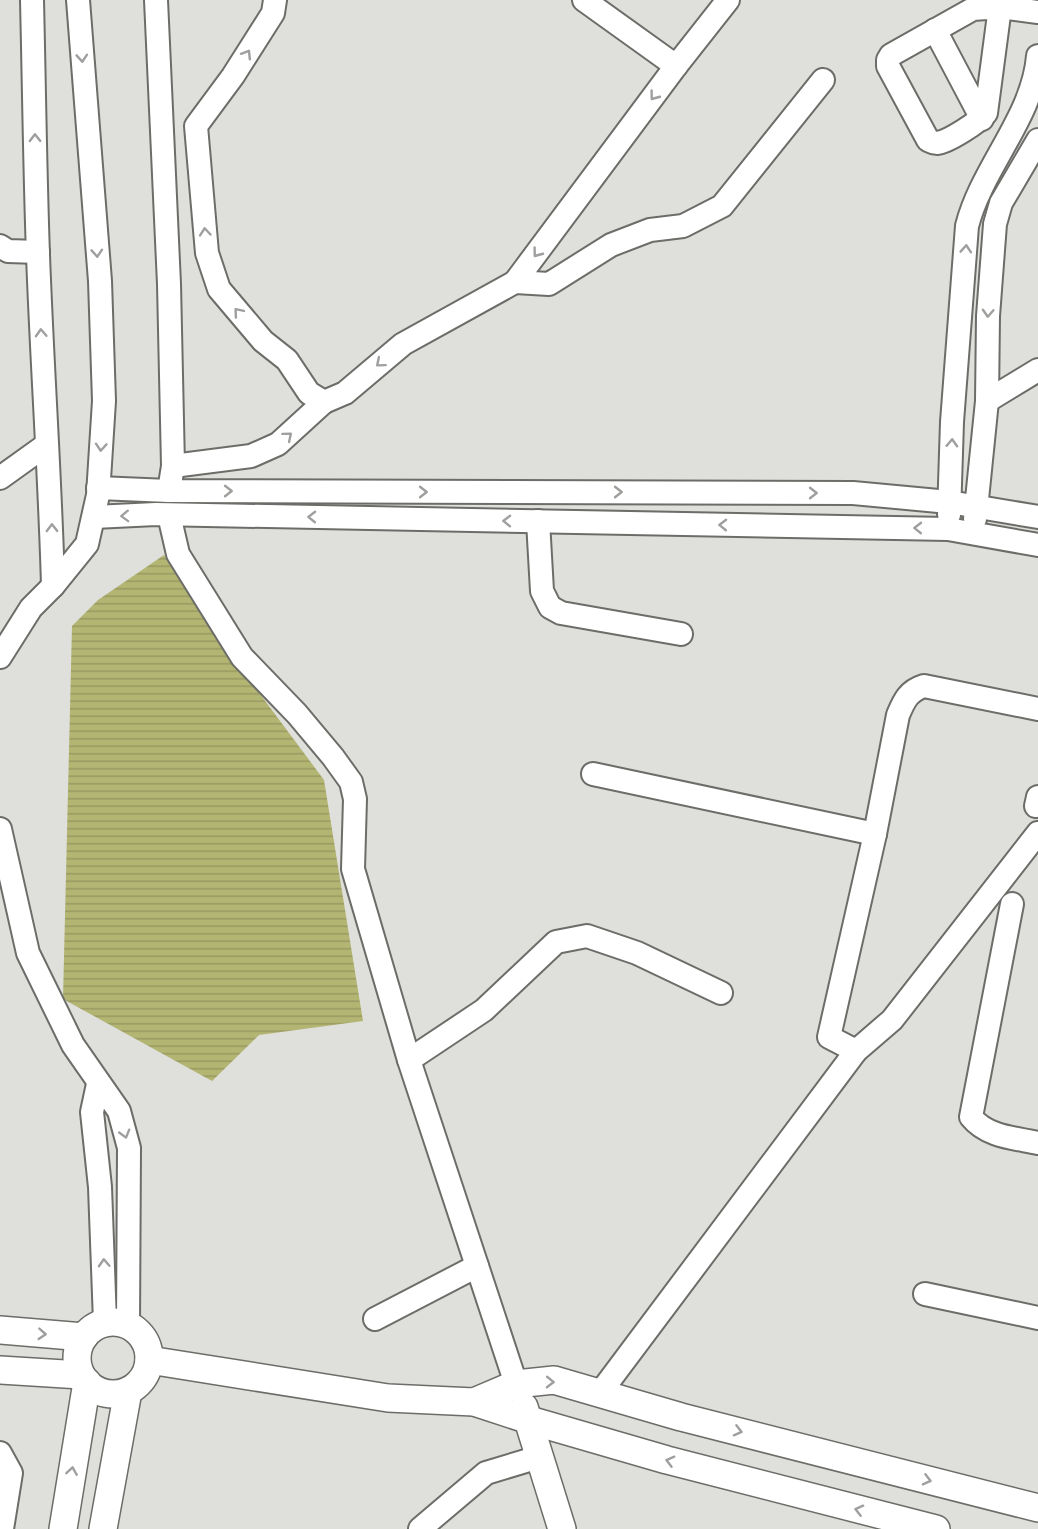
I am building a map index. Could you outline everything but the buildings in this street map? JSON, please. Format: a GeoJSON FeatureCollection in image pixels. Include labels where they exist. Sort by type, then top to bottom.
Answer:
{"type":"FeatureCollection","features":[{"type":"Feature","properties":{"kind":"street"},"geometry":{"type":"LineString","coordinates":[[32,0],[38,252],[53,586]]}},
{"type":"Feature","properties":{"kind":"street"},"geometry":{"type":"LineString","coordinates":[[0,657],[31,608],[53,586],[87,544],[98,488],[105,401],[100,280],[78,0]]}},
{"type":"Feature","properties":{"kind":"street"},"geometry":{"type":"LineString","coordinates":[[156,0],[169,284],[172,466],[169,491]]}},
{"type":"Feature","properties":{"kind":"street"},"geometry":{"type":"LineString","coordinates":[[275,0],[273,13],[233,76],[196,126],[207,253],[219,289],[237,312],[263,341],[287,360],[309,393],[324,402]]}},
{"type":"Feature","properties":{"kind":"street"},"geometry":{"type":"LineString","coordinates":[[584,0],[676,66]]}},
{"type":"Feature","properties":{"kind":"street"},"geometry":{"type":"LineString","coordinates":[[172,466],[251,456],[278,444],[324,402],[345,393],[403,344],[515,282],[728,0]]}},
{"type":"Feature","properties":{"kind":"street"},"geometry":{"type":"LineString","coordinates":[[1000,7],[986,113],[982,119],[942,141],[934,143],[928,140],[888,66],[891,55],[973,9],[1000,7],[1038,12]]}},
{"type":"Feature","properties":{"kind":"street"},"geometry":{"type":"LineString","coordinates":[[935,30],[982,119]]}},
{"type":"Feature","properties":{"kind":"street"},"geometry":{"type":"LineString","coordinates":[[948,529],[952,422],[967,226],[973,205],[1031,90],[1038,56]]}},
{"type":"Feature","properties":{"kind":"street"},"geometry":{"type":"LineString","coordinates":[[515,282],[549,284],[611,245],[650,230],[683,226],[722,206],[823,80]]}},
{"type":"Feature","properties":{"kind":"street"},"geometry":{"type":"LineString","coordinates":[[974,533],[987,401],[988,316],[995,224],[1001,203],[1038,140]]}},
{"type":"Feature","properties":{"kind":"street"},"geometry":{"type":"LineString","coordinates":[[973,205],[1001,203]]}},
{"type":"Feature","properties":{"kind":"street"},"geometry":{"type":"LineString","coordinates":[[3,250],[38,252]]}},
{"type":"Feature","properties":{"kind":"street"},"geometry":{"type":"LineString","coordinates":[[987,401],[1038,370]]}},
{"type":"Feature","properties":{"kind":"street"},"geometry":{"type":"LineString","coordinates":[[0,478],[46,445]]}},
{"type":"Feature","properties":{"kind":"street"},"geometry":{"type":"LineString","coordinates":[[98,488],[169,491],[853,493],[949,502],[1038,517]]}},
{"type":"Feature","properties":{"kind":"street"},"geometry":{"type":"LineString","coordinates":[[94,517],[169,515],[948,529],[1038,545]]}},
{"type":"Feature","properties":{"kind":"street"},"geometry":{"type":"LineString","coordinates":[[169,515],[178,554],[242,657],[297,714],[351,782],[355,799],[353,870],[409,1060],[529,1420],[562,1529]]}},
{"type":"Feature","properties":{"kind":"street"},"geometry":{"type":"LineString","coordinates":[[538,521],[542,591],[550,607],[561,613],[681,634]]}},
{"type":"Feature","properties":{"kind":"street"},"geometry":{"type":"LineString","coordinates":[[856,1051],[829,1037],[898,715],[911,692],[924,686],[1038,709]]}},
{"type":"Feature","properties":{"kind":"street"},"geometry":{"type":"LineString","coordinates":[[593,774],[874,834]]}},
{"type":"Feature","properties":{"kind":"street"},"geometry":{"type":"LineString","coordinates":[[0,830],[28,953],[65,1030],[98,1083],[119,1111],[129,1148],[105,1328],[77,1356],[84,1378],[63,1529]]}},
{"type":"Feature","properties":{"kind":"street"},"geometry":{"type":"LineString","coordinates":[[600,1393],[856,1051],[892,1020],[1038,833]]}},
{"type":"Feature","properties":{"kind":"street"},"geometry":{"type":"LineString","coordinates":[[1012,904],[971,1117],[977,1124],[993,1133],[1038,1143]]}},
{"type":"Feature","properties":{"kind":"street"},"geometry":{"type":"LineString","coordinates":[[409,1060],[484,1010],[556,942],[587,936],[637,953],[721,993]]}},
{"type":"Feature","properties":{"kind":"street"},"geometry":{"type":"LineString","coordinates":[[98,1083],[92,1112],[100,1187],[105,1328]]}},
{"type":"Feature","properties":{"kind":"street"},"geometry":{"type":"LineString","coordinates":[[375,1319],[477,1266]]}},
{"type":"Feature","properties":{"kind":"street"},"geometry":{"type":"LineString","coordinates":[[925,1294],[1038,1318]]}},
{"type":"Feature","properties":{"kind":"street"},"geometry":{"type":"LineString","coordinates":[[0,1330],[105,1328],[138,1331],[148,1349],[149,1360],[142,1380],[128,1391],[110,1394],[102,1392],[84,1378],[0,1370]]}},
{"type":"Feature","properties":{"kind":"street"},"geometry":{"type":"LineString","coordinates":[[149,1360],[388,1398],[474,1402],[689,1466],[936,1529]]}},
{"type":"Feature","properties":{"kind":"street"},"geometry":{"type":"LineString","coordinates":[[474,1402],[516,1384],[554,1380],[681,1417],[1038,1508]]}},
{"type":"Feature","properties":{"kind":"street"},"geometry":{"type":"LineString","coordinates":[[103,1529],[128,1391]]}},
{"type":"Feature","properties":{"kind":"street"},"geometry":{"type":"LineString","coordinates":[[0,1453],[11,1473],[2,1529]]}},
{"type":"Feature","properties":{"kind":"street"},"geometry":{"type":"LineString","coordinates":[[420,1529],[486,1473],[539,1457]]}},
{"type":"Feature","properties":{"kind":"shaded area"},"geometry":{"type":"Polygon","coordinates":[[[164,555],[231,655],[324,780],[363,1021],[259,1035],[212,1081],[63,999],[72,626],[98,600],[164,555]]]}}]}
